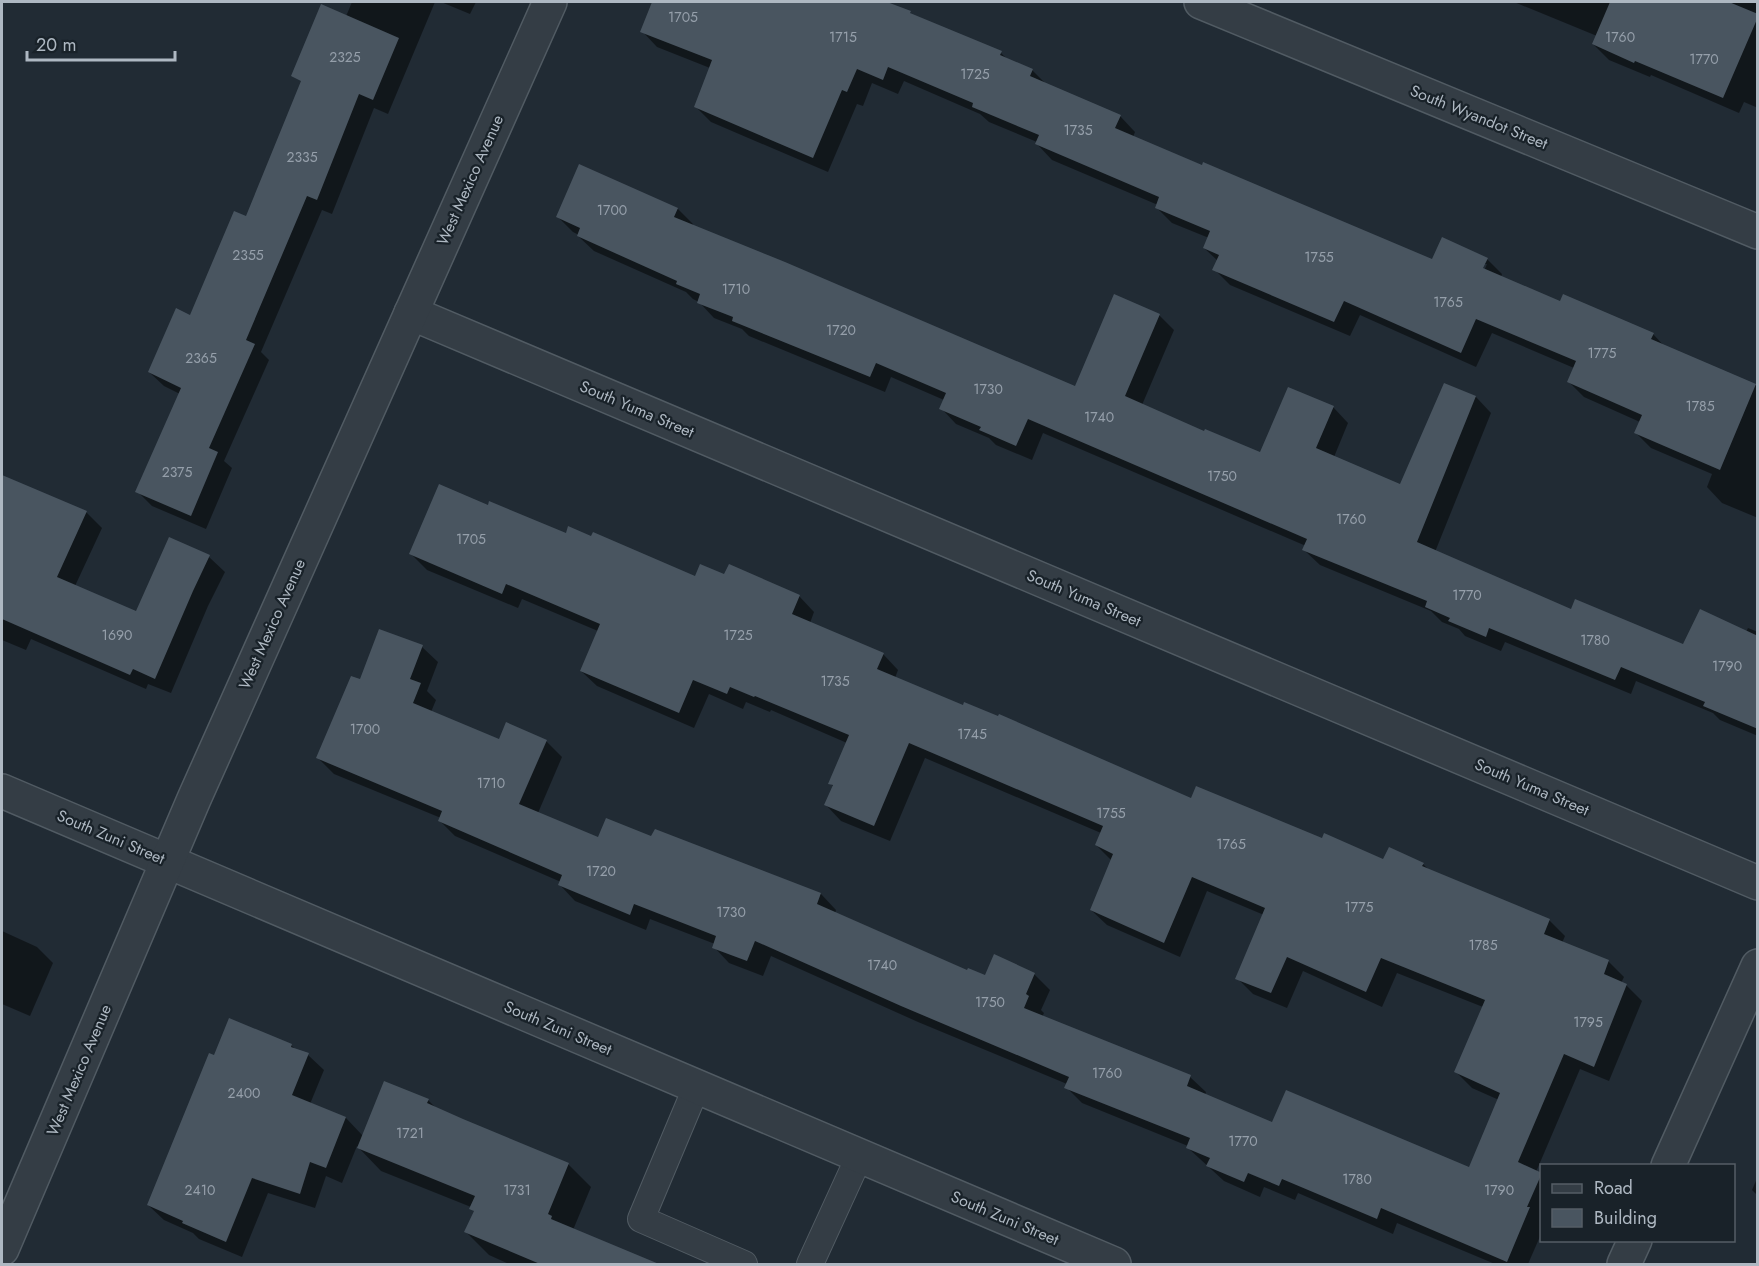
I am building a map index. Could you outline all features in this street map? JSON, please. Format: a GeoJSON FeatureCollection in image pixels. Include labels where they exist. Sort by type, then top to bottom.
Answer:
{"type":"FeatureCollection","features":[{"type":"Feature","properties":{"kind":"street","name":"West Mexico Avenue"},"geometry":{"type":"LineString","coordinates":[[2,1249],[168,861],[550,2]]}},
{"type":"Feature","properties":{"kind":"street","name":"South Wyandot Street"},"geometry":{"type":"LineString","coordinates":[[1201,2],[1758,232]]}},
{"type":"Feature","properties":{"kind":"street","name":"South Yuma Street"},"geometry":{"type":"LineString","coordinates":[[411,313],[1758,883]]}},
{"type":"Feature","properties":{"kind":"street","name":"South Zuni Street"},"geometry":{"type":"LineString","coordinates":[[2,791],[1114,1264]]}},
{"type":"Feature","properties":{"kind":"street"},"geometry":{"type":"LineString","coordinates":[[1669,1164],[1758,966]]}},
{"type":"Feature","properties":{"kind":"street"},"geometry":{"type":"LineString","coordinates":[[1624,1264],[1634,1242]]}},
{"type":"Feature","properties":{"kind":"lane"},"geometry":{"type":"LineString","coordinates":[[696,1088],[641,1220],[744,1264]]}},
{"type":"Feature","properties":{"kind":"lane"},"geometry":{"type":"LineString","coordinates":[[810,1264],[859,1157]]}},
{"type":"Feature","properties":{"kind":"building"},"geometry":{"type":"Polygon","coordinates":[[[652,2],[887,2],[1002,51],[1000,55],[1033,69],[1030,76],[1121,115],[1115,128],[1202,165],[1203,162],[1432,259],[1442,237],[1488,258],[1483,268],[1560,301],[1563,294],[1654,333],[1651,339],[1756,384],[1720,470],[1634,433],[1642,415],[1567,382],[1576,361],[1476,319],[1461,353],[1344,301],[1334,322],[1212,270],[1219,255],[1203,248],[1210,231],[1155,208],[1159,197],[1035,144],[1039,135],[972,107],[973,103],[888,67],[883,80],[857,69],[847,92],[842,90],[813,158],[694,107],[712,60],[640,32],[652,2]]]}},
{"type":"Feature","properties":{"kind":"building"},"geometry":{"type":"Polygon","coordinates":[[[1610,2],[1729,2],[1758,14],[1758,17],[1723,98],[1592,44],[1610,2]]]}},
{"type":"Feature","properties":{"kind":"building"},"geometry":{"type":"Polygon","coordinates":[[[321,4],[399,38],[373,100],[359,94],[317,200],[307,196],[246,340],[255,344],[209,448],[218,452],[191,516],[135,492],[181,388],[148,372],[176,308],[190,315],[234,211],[246,216],[301,81],[291,76],[321,4]]]}},
{"type":"Feature","properties":{"kind":"building"},"geometry":{"type":"Polygon","coordinates":[[[579,164],[678,208],[674,217],[1075,386],[1114,294],[1160,314],[1125,396],[1204,431],[1205,429],[1260,452],[1288,387],[1334,406],[1316,448],[1400,484],[1444,383],[1476,396],[1417,542],[1571,609],[1575,599],[1683,644],[1700,609],[1758,636],[1758,729],[1703,706],[1705,702],[1621,667],[1615,680],[1489,628],[1486,637],[1448,621],[1450,618],[1425,607],[1427,601],[1302,550],[1307,539],[1028,419],[1016,446],[979,430],[981,427],[939,409],[946,393],[876,363],[870,377],[732,321],[733,317],[697,303],[700,294],[676,284],[677,281],[577,236],[580,228],[556,217],[579,164]]]}},
{"type":"Feature","properties":{"kind":"building"},"geometry":{"type":"Polygon","coordinates":[[[2,475],[87,511],[57,577],[136,611],[169,537],[210,555],[155,679],[133,669],[130,675],[2,619],[2,475]]]}},
{"type":"Feature","properties":{"kind":"building"},"geometry":{"type":"Polygon","coordinates":[[[439,484],[488,505],[489,501],[566,533],[568,526],[591,536],[593,532],[695,576],[700,564],[724,574],[729,564],[800,595],[792,614],[884,653],[877,669],[963,705],[964,702],[998,716],[999,714],[1191,798],[1196,786],[1322,838],[1324,833],[1383,859],[1389,847],[1424,863],[1422,866],[1550,919],[1544,934],[1609,960],[1604,974],[1627,984],[1594,1067],[1564,1054],[1518,1162],[1540,1172],[1540,1178],[1507,1262],[1381,1208],[1377,1219],[1282,1179],[1279,1186],[1248,1173],[1244,1182],[1206,1166],[1210,1158],[1186,1148],[1190,1138],[1064,1088],[1069,1077],[755,941],[747,961],[712,948],[716,936],[634,904],[630,915],[558,885],[562,875],[438,821],[442,811],[316,758],[351,676],[360,679],[379,629],[423,645],[410,679],[421,683],[413,703],[499,739],[506,722],[547,740],[519,804],[598,837],[606,818],[651,836],[655,829],[821,893],[817,904],[967,970],[968,968],[985,975],[994,954],[1035,973],[1026,994],[1029,996],[1024,1008],[1191,1075],[1187,1086],[1272,1122],[1286,1090],[1469,1167],[1500,1093],[1454,1072],[1485,1000],[1381,958],[1366,992],[1287,957],[1271,993],[1235,979],[1265,908],[1192,877],[1164,943],[1090,910],[1113,854],[1095,845],[1103,826],[909,743],[874,826],[824,805],[833,785],[828,784],[849,735],[730,687],[727,694],[693,680],[679,713],[580,671],[600,624],[506,584],[502,594],[409,554],[439,484]]]}},
{"type":"Feature","properties":{"kind":"building"},"geometry":{"type":"Polygon","coordinates":[[[229,1018],[309,1053],[292,1095],[346,1117],[326,1168],[310,1162],[300,1194],[252,1178],[226,1242],[147,1205],[209,1053],[214,1055],[229,1018]]]}},
{"type":"Feature","properties":{"kind":"building"},"geometry":{"type":"Polygon","coordinates":[[[384,1081],[429,1099],[427,1103],[463,1119],[569,1163],[548,1214],[552,1216],[551,1219],[659,1264],[540,1264],[464,1232],[474,1211],[469,1209],[475,1196],[357,1148],[384,1081]]]}}]}
